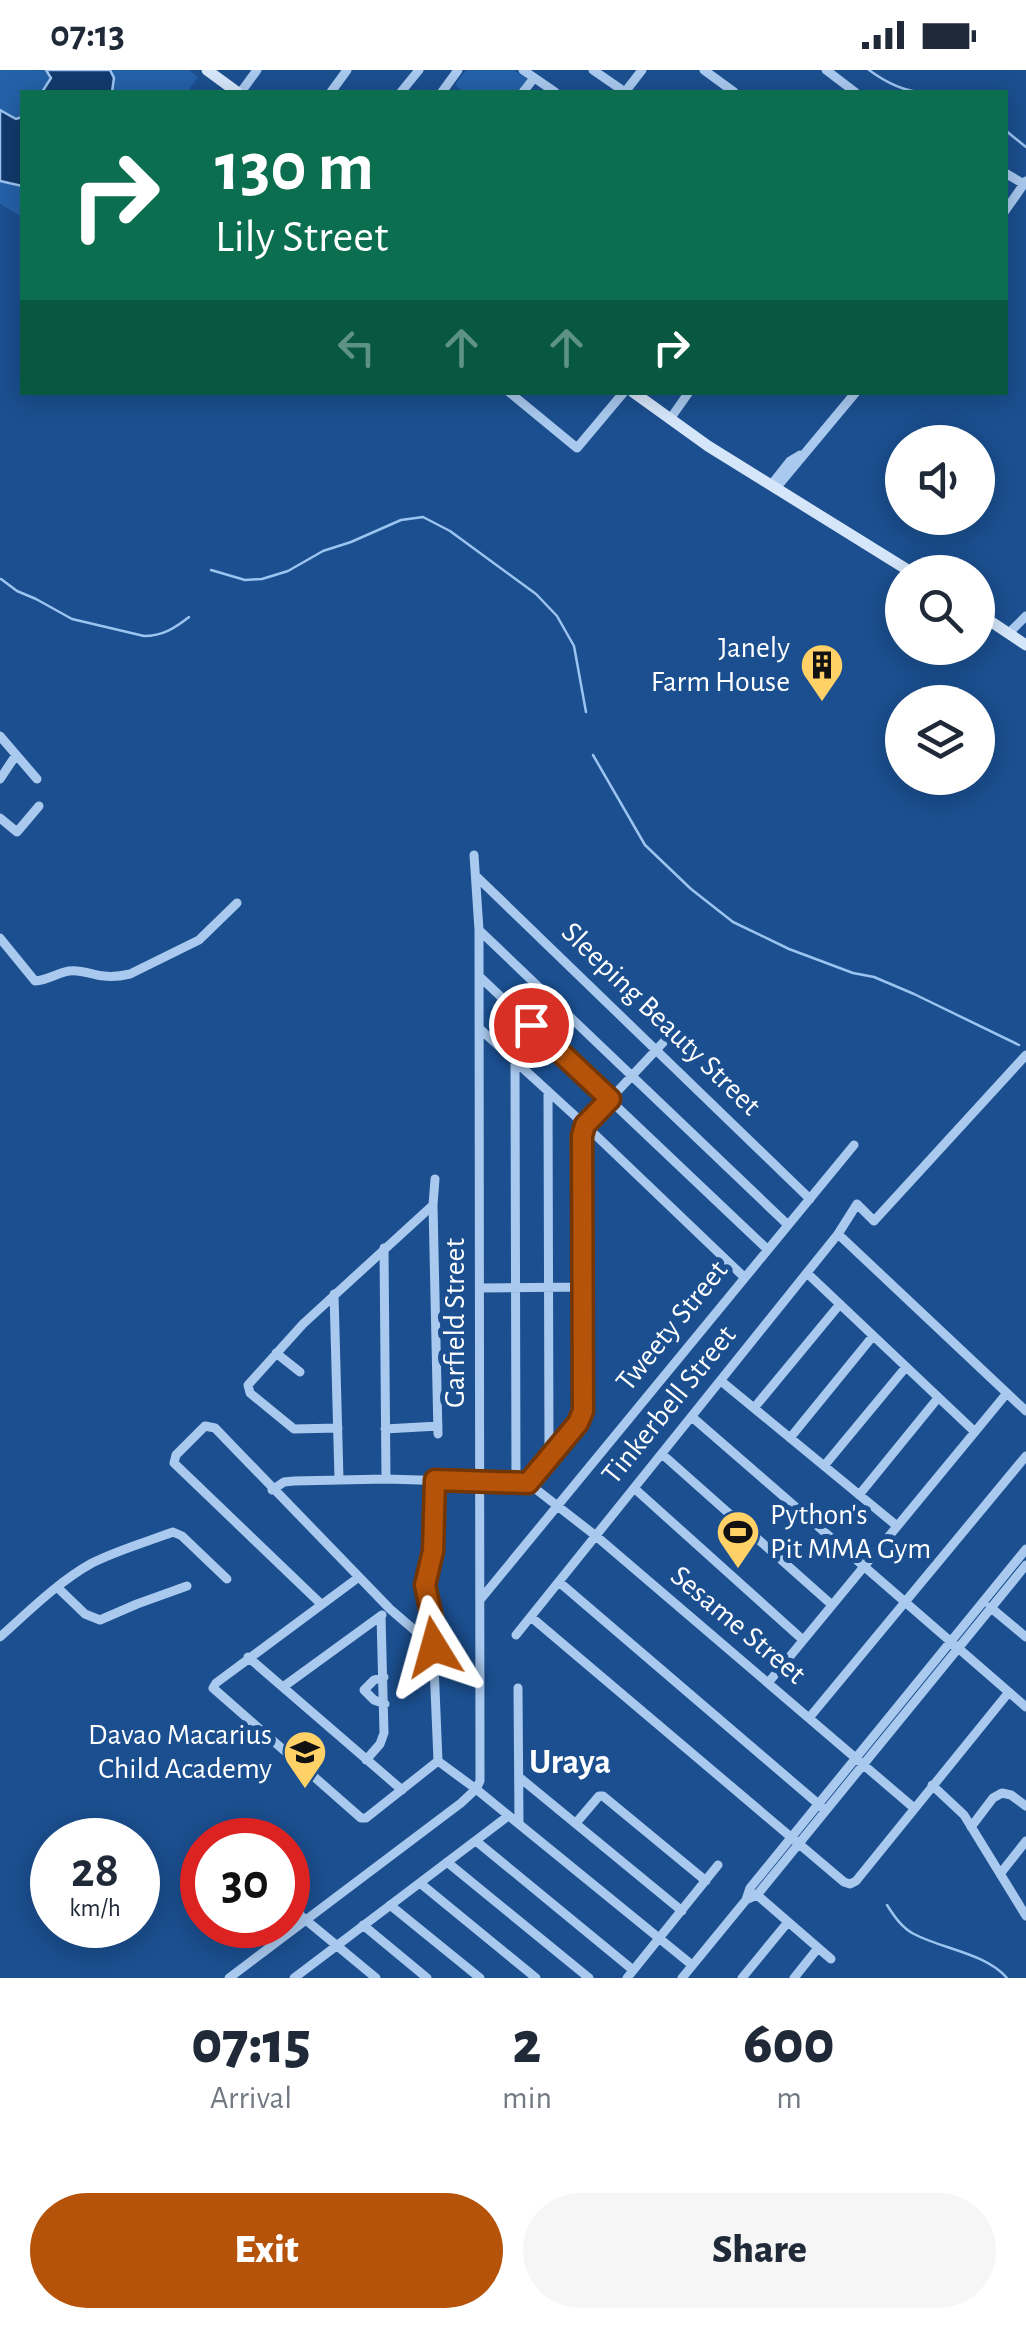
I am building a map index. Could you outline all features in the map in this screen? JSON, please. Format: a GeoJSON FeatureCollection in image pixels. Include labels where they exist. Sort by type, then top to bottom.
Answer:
{"type":"FeatureCollection","features":[{"type":"Feature","properties":{"kind":"street"},"geometry":{"type":"LineString","coordinates":[[208,70],[222,74]]}},
{"type":"Feature","properties":{"kind":"street"},"geometry":{"type":"LineString","coordinates":[[241,90],[257,70]]}},
{"type":"Feature","properties":{"kind":"street"},"geometry":{"type":"LineString","coordinates":[[449,90],[458,70]]}},
{"type":"Feature","properties":{"kind":"street"},"geometry":{"type":"LineString","coordinates":[[522,70],[552,90]]}},
{"type":"Feature","properties":{"kind":"street"},"geometry":{"type":"LineString","coordinates":[[593,70],[622,90]]}},
{"type":"Feature","properties":{"kind":"street"},"geometry":{"type":"LineString","coordinates":[[627,90],[642,70]]}},
{"type":"Feature","properties":{"kind":"street"},"geometry":{"type":"LineString","coordinates":[[704,70],[731,90]]}},
{"type":"Feature","properties":{"kind":"street"},"geometry":{"type":"LineString","coordinates":[[826,70],[852,90]]}},
{"type":"Feature","properties":{"kind":"street"},"geometry":{"type":"LineString","coordinates":[[525,90],[534,78]]}},
{"type":"Feature","properties":{"kind":"street"},"geometry":{"type":"LineString","coordinates":[[1008,207],[1025,182]]}},
{"type":"Feature","properties":{"kind":"street"},"geometry":{"type":"LineString","coordinates":[[513,395],[576,448],[621,395]]}},
{"type":"Feature","properties":{"kind":"street"},"geometry":{"type":"LineString","coordinates":[[637,395],[885,556]]}},
{"type":"Feature","properties":{"kind":"street"},"geometry":{"type":"LineString","coordinates":[[670,419],[687,395]]}},
{"type":"Feature","properties":{"kind":"street"},"geometry":{"type":"LineString","coordinates":[[774,487],[853,395]]}},
{"type":"Feature","properties":{"kind":"street"},"geometry":{"type":"LineString","coordinates":[[1008,633],[1026,616]]}},
{"type":"Feature","properties":{"kind":"street"},"geometry":{"type":"LineString","coordinates":[[995,624],[1026,645]]}},
{"type":"Feature","properties":{"kind":"street"},"geometry":{"type":"LineString","coordinates":[[0,736],[37,779]]}},
{"type":"Feature","properties":{"kind":"street"},"geometry":{"type":"LineString","coordinates":[[0,778],[16,755]]}},
{"type":"Feature","properties":{"kind":"street"},"geometry":{"type":"LineString","coordinates":[[0,818],[17,832],[39,806]]}},
{"type":"Feature","properties":{"kind":"street","name":"Garfield Street"},"geometry":{"type":"LineString","coordinates":[[474,855],[478,930],[481,1482],[480,1777],[476,1789]]}},
{"type":"Feature","properties":{"kind":"street","name":"Sleeping Beauty Street"},"geometry":{"type":"LineString","coordinates":[[476,876],[810,1199]]}},
{"type":"Feature","properties":{"kind":"street"},"geometry":{"type":"LineString","coordinates":[[0,938],[36,981],[77,970],[104,976],[130,974],[199,940],[237,903]]}},
{"type":"Feature","properties":{"kind":"street"},"geometry":{"type":"LineString","coordinates":[[478,930],[788,1225]]}},
{"type":"Feature","properties":{"kind":"street"},"geometry":{"type":"LineString","coordinates":[[478,976],[767,1249]]}},
{"type":"Feature","properties":{"kind":"street"},"geometry":{"type":"LineString","coordinates":[[478,1028],[744,1277]]}},
{"type":"Feature","properties":{"kind":"street"},"geometry":{"type":"LineString","coordinates":[[272,1490],[288,1481],[386,1478],[528,1483],[578,1423],[583,1411],[585,1125],[672,1033]]}},
{"type":"Feature","properties":{"kind":"street","name":"Tinkerbell Street"},"geometry":{"type":"LineString","coordinates":[[516,1636],[838,1234],[856,1204],[874,1221],[1026,1056]]}},
{"type":"Feature","properties":{"kind":"street"},"geometry":{"type":"LineString","coordinates":[[515,1062],[516,1483]]}},
{"type":"Feature","properties":{"kind":"street"},"geometry":{"type":"LineString","coordinates":[[548,1091],[549,1458]]}},
{"type":"Feature","properties":{"kind":"street","name":"Tweety Street"},"geometry":{"type":"LineString","coordinates":[[480,1600],[854,1146]]}},
{"type":"Feature","properties":{"kind":"street"},"geometry":{"type":"LineString","coordinates":[[385,1429],[438,1430],[435,1179]]}},
{"type":"Feature","properties":{"kind":"street"},"geometry":{"type":"LineString","coordinates":[[338,1428],[294,1429],[248,1390],[250,1383],[334,1294],[433,1205]]}},
{"type":"Feature","properties":{"kind":"street"},"geometry":{"type":"LineString","coordinates":[[838,1234],[1026,1411]]}},
{"type":"Feature","properties":{"kind":"street"},"geometry":{"type":"LineString","coordinates":[[384,1248],[386,1478]]}},
{"type":"Feature","properties":{"kind":"street"},"geometry":{"type":"LineString","coordinates":[[807,1273],[975,1432]]}},
{"type":"Feature","properties":{"kind":"street"},"geometry":{"type":"LineString","coordinates":[[480,1288],[583,1287]]}},
{"type":"Feature","properties":{"kind":"street"},"geometry":{"type":"LineString","coordinates":[[334,1294],[339,1480]]}},
{"type":"Feature","properties":{"kind":"street"},"geometry":{"type":"LineString","coordinates":[[754,1408],[840,1304]]}},
{"type":"Feature","properties":{"kind":"street"},"geometry":{"type":"LineString","coordinates":[[790,1438],[874,1336]]}},
{"type":"Feature","properties":{"kind":"street"},"geometry":{"type":"LineString","coordinates":[[276,1353],[300,1372]]}},
{"type":"Feature","properties":{"kind":"street"},"geometry":{"type":"LineString","coordinates":[[824,1466],[906,1367]]}},
{"type":"Feature","properties":{"kind":"street"},"geometry":{"type":"LineString","coordinates":[[721,1380],[897,1526]]}},
{"type":"Feature","properties":{"kind":"street"},"geometry":{"type":"LineString","coordinates":[[768,1683],[1008,1393]]}},
{"type":"Feature","properties":{"kind":"street"},"geometry":{"type":"LineString","coordinates":[[859,1494],[938,1398]]}},
{"type":"Feature","properties":{"kind":"street"},"geometry":{"type":"LineString","coordinates":[[692,1416],[1026,1707]]}},
{"type":"Feature","properties":{"kind":"street"},"geometry":{"type":"LineString","coordinates":[[320,1604],[176,1466],[173,1460],[203,1428],[215,1428],[272,1490],[434,1647]]}},
{"type":"Feature","properties":{"kind":"street"},"geometry":{"type":"LineString","coordinates":[[662,1454],[832,1605]]}},
{"type":"Feature","properties":{"kind":"street"},"geometry":{"type":"LineString","coordinates":[[809,1718],[1026,1456]]}},
{"type":"Feature","properties":{"kind":"street"},"geometry":{"type":"LineString","coordinates":[[435,1480],[433,1551],[425,1585],[432,1618],[438,1761]]}},
{"type":"Feature","properties":{"kind":"street","name":"Sesame Street"},"geometry":{"type":"LineString","coordinates":[[528,1483],[596,1536],[914,1808]]}},
{"type":"Feature","properties":{"kind":"street"},"geometry":{"type":"LineString","coordinates":[[634,1488],[803,1640]]}},
{"type":"Feature","properties":{"kind":"street"},"geometry":{"type":"LineString","coordinates":[[0,1638],[57,1587],[90,1564],[174,1532],[228,1579]]}},
{"type":"Feature","properties":{"kind":"street"},"geometry":{"type":"LineString","coordinates":[[682,1978],[987,1605],[1026,1550]]}},
{"type":"Feature","properties":{"kind":"street"},"geometry":{"type":"LineString","coordinates":[[987,1605],[1026,1565]]}},
{"type":"Feature","properties":{"kind":"street"},"geometry":{"type":"LineString","coordinates":[[359,1577],[248,1657],[213,1688],[362,1818],[438,1761]]}},
{"type":"Feature","properties":{"kind":"street"},"geometry":{"type":"LineString","coordinates":[[559,1582],[822,1807]]}},
{"type":"Feature","properties":{"kind":"street"},"geometry":{"type":"LineString","coordinates":[[57,1587],[85,1614],[100,1620],[187,1586]]}},
{"type":"Feature","properties":{"kind":"street"},"geometry":{"type":"LineString","coordinates":[[987,1605],[1026,1637]]}},
{"type":"Feature","properties":{"kind":"street"},"geometry":{"type":"LineString","coordinates":[[283,1687],[390,1608]]}},
{"type":"Feature","properties":{"kind":"street"},"geometry":{"type":"LineString","coordinates":[[366,1760],[384,1738],[381,1616]]}},
{"type":"Feature","properties":{"kind":"street"},"geometry":{"type":"LineString","coordinates":[[531,1616],[850,1884],[1009,1692]]}},
{"type":"Feature","properties":{"kind":"street"},"geometry":{"type":"LineString","coordinates":[[248,1657],[402,1790]]}},
{"type":"Feature","properties":{"kind":"street"},"geometry":{"type":"LineString","coordinates":[[384,1677],[358,1689],[385,1704]]}},
{"type":"Feature","properties":{"kind":"street"},"geometry":{"type":"LineString","coordinates":[[518,1688],[518,1824]]}},
{"type":"Feature","properties":{"kind":"street"},"geometry":{"type":"LineString","coordinates":[[438,1761],[692,1966]]}},
{"type":"Feature","properties":{"kind":"street"},"geometry":{"type":"LineString","coordinates":[[519,1777],[682,1911]]}},
{"type":"Feature","properties":{"kind":"street"},"geometry":{"type":"LineString","coordinates":[[932,1785],[960,1810],[1026,1916]]}},
{"type":"Feature","properties":{"kind":"street"},"geometry":{"type":"LineString","coordinates":[[310,1917],[476,1789]]}},
{"type":"Feature","properties":{"kind":"street"},"geometry":{"type":"LineString","coordinates":[[971,1827],[1002,1792],[1026,1806]]}},
{"type":"Feature","properties":{"kind":"street"},"geometry":{"type":"LineString","coordinates":[[576,1823],[602,1795],[706,1881]]}},
{"type":"Feature","properties":{"kind":"street"},"geometry":{"type":"LineString","coordinates":[[294,1978],[508,1816]]}},
{"type":"Feature","properties":{"kind":"street"},"geometry":{"type":"LineString","coordinates":[[476,1840],[630,1974],[718,1866]]}},
{"type":"Feature","properties":{"kind":"street"},"geometry":{"type":"LineString","coordinates":[[1000,1874],[1026,1841]]}},
{"type":"Feature","properties":{"kind":"street"},"geometry":{"type":"LineString","coordinates":[[447,1862],[589,1978]]}},
{"type":"Feature","properties":{"kind":"street"},"geometry":{"type":"LineString","coordinates":[[420,1883],[536,1978]]}},
{"type":"Feature","properties":{"kind":"street"},"geometry":{"type":"LineString","coordinates":[[753,1892],[831,1959]]}},
{"type":"Feature","properties":{"kind":"street"},"geometry":{"type":"LineString","coordinates":[[390,1905],[480,1978]]}},
{"type":"Feature","properties":{"kind":"street"},"geometry":{"type":"LineString","coordinates":[[742,1978],[788,1922]]}},
{"type":"Feature","properties":{"kind":"street"},"geometry":{"type":"LineString","coordinates":[[310,1923],[376,1978]]}},
{"type":"Feature","properties":{"kind":"street"},"geometry":{"type":"LineString","coordinates":[[363,1926],[427,1978]]}},
{"type":"Feature","properties":{"kind":"street"},"geometry":{"type":"LineString","coordinates":[[229,1978],[269,1948]]}},
{"type":"Feature","properties":{"kind":"street"},"geometry":{"type":"LineString","coordinates":[[794,1978],[818,1948]]}},
{"type":"Feature","properties":{"kind":"street"},"geometry":{"type":"LineString","coordinates":[[306,1969],[317,1978]]}},
{"type":"Feature","properties":{"kind":"shaded area"},"geometry":{"type":"Polygon","coordinates":[[[0,70],[189,70],[198,77],[188,90],[20,90],[20,216],[0,204],[0,70]]]}},
{"type":"Feature","properties":{"kind":"shaded area"},"geometry":{"type":"Polygon","coordinates":[[[46,70],[110,70],[114,78],[112,90],[43,90],[51,78],[46,70]]]}},
{"type":"Feature","properties":{"kind":"shaded area"},"geometry":{"type":"Polygon","coordinates":[[[466,70],[514,70],[527,79],[519,90],[461,90],[455,85],[466,70]]]}},
{"type":"Feature","properties":{"kind":"shaded area"},"geometry":{"type":"Polygon","coordinates":[[[0,110],[20,118],[20,186],[0,181],[0,110]]]}},
{"type":"Feature","properties":{"kind":"waterway"},"geometry":{"type":"LineString","coordinates":[[869,70],[907,90]]}},
{"type":"Feature","properties":{"kind":"waterway"},"geometry":{"type":"LineString","coordinates":[[1008,132],[1026,147]]}},
{"type":"Feature","properties":{"kind":"waterway"},"geometry":{"type":"LineString","coordinates":[[211,570],[245,580],[262,579],[401,520],[423,517],[450,531],[536,594],[557,616],[574,646],[586,712]]}},
{"type":"Feature","properties":{"kind":"waterway"},"geometry":{"type":"LineString","coordinates":[[1,579],[72,619],[144,636],[168,631],[189,617]]}},
{"type":"Feature","properties":{"kind":"waterway"},"geometry":{"type":"LineString","coordinates":[[593,755],[645,845],[733,922],[789,949],[914,994],[1019,1045]]}},
{"type":"Feature","properties":{"kind":"waterway"},"geometry":{"type":"LineString","coordinates":[[887,1905],[910,1931],[987,1963],[1007,1978]]}},
{"type":"Feature","properties":{"kind":"place","name":"Janely Farm House"},"geometry":{"type":"Point","coordinates":[822,703]}},
{"type":"Feature","properties":{"kind":"place","name":"Python's Pit MMA Gym"},"geometry":{"type":"Point","coordinates":[738,1570]}},
{"type":"Feature","properties":{"kind":"place","name":"Davao Macarius Child Academy"},"geometry":{"type":"Point","coordinates":[305,1790]}},
{"type":"Feature","properties":{"kind":"district","name":"Uraya"},"geometry":{"type":"Point","coordinates":[570,1762]}},
{"type":"Feature","properties":{"kind":"route"},"geometry":{"type":"LineString","coordinates":[[434,1647],[425,1585],[433,1551],[435,1480],[528,1483],[578,1423],[583,1411],[582,1136],[585,1125],[610,1099],[531,1025]]}}]}
